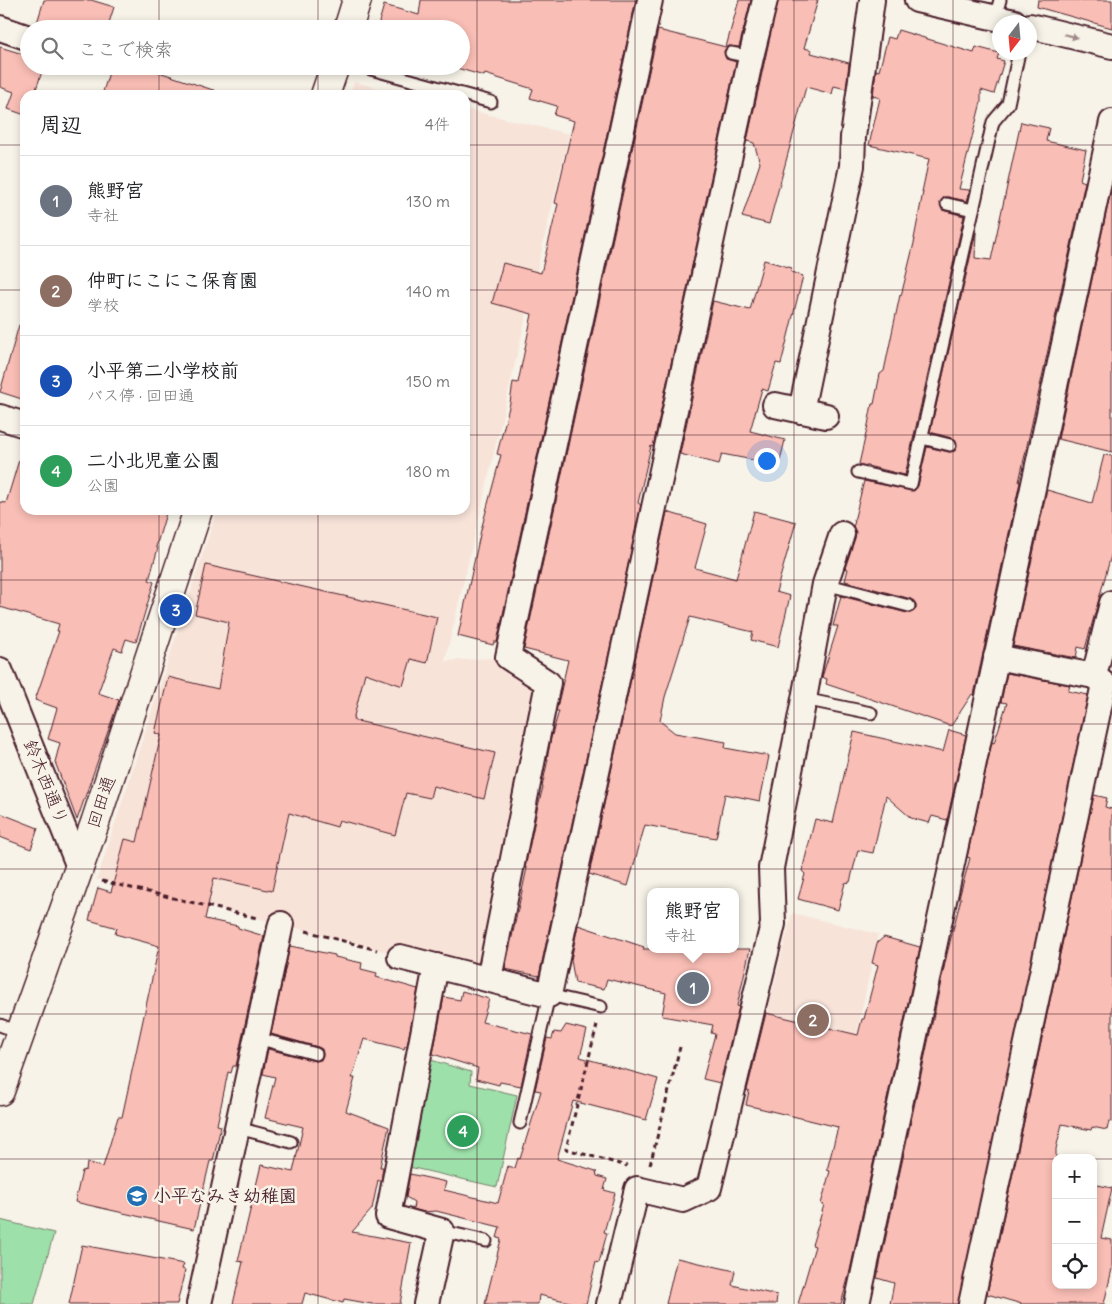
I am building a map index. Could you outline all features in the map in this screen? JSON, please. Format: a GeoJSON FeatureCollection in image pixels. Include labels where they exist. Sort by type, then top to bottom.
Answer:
{"type":"FeatureCollection","features":[{"type":"Feature","properties":{"kind":"street"},"geometry":{"type":"LineString","coordinates":[[351,20],[357,0]]}},
{"type":"Feature","properties":{"kind":"street"},"geometry":{"type":"LineString","coordinates":[[489,979],[548,683],[508,657],[650,0]]}},
{"type":"Feature","properties":{"kind":"street"},"geometry":{"type":"LineString","coordinates":[[400,957],[549,995],[741,55],[765,0]]}},
{"type":"Feature","properties":{"kind":"street"},"geometry":{"type":"LineString","coordinates":[[801,411],[852,166],[853,137],[872,0]]}},
{"type":"Feature","properties":{"kind":"street"},"geometry":{"type":"LineString","coordinates":[[918,0],[1003,14]]}},
{"type":"Feature","properties":{"kind":"street"},"geometry":{"type":"LineString","coordinates":[[0,28],[20,35]]}},
{"type":"Feature","properties":{"kind":"street"},"geometry":{"type":"LineString","coordinates":[[1037,28],[1112,46]]}},
{"type":"Feature","properties":{"kind":"street"},"geometry":{"type":"LineString","coordinates":[[328,90],[332,75]]}},
{"type":"Feature","properties":{"kind":"street"},"geometry":{"type":"LineString","coordinates":[[857,1304],[1112,122]]}},
{"type":"Feature","properties":{"kind":"street"},"geometry":{"type":"LineString","coordinates":[[775,405],[826,416]]}},
{"type":"Feature","properties":{"kind":"street"},"geometry":{"type":"LineString","coordinates":[[0,417],[20,423]]}},
{"type":"Feature","properties":{"kind":"street","name":"回田通"},"geometry":{"type":"LineString","coordinates":[[0,1091],[10,1029],[78,870],[196,515]]}},
{"type":"Feature","properties":{"kind":"street"},"geometry":{"type":"LineString","coordinates":[[609,1304],[640,1189],[683,1200],[709,1188],[773,924],[771,868],[824,584],[842,534]]}},
{"type":"Feature","properties":{"kind":"street"},"geometry":{"type":"LineString","coordinates":[[1094,676],[1112,603]]}},
{"type":"Feature","properties":{"kind":"street"},"geometry":{"type":"LineString","coordinates":[[972,1304],[1104,684],[1094,676],[996,657]]}},
{"type":"Feature","properties":{"kind":"street","name":"鈴木西通り"},"geometry":{"type":"LineString","coordinates":[[0,670],[78,870]]}},
{"type":"Feature","properties":{"kind":"street"},"geometry":{"type":"LineString","coordinates":[[199,1304],[281,924]]}},
{"type":"Feature","properties":{"kind":"street"},"geometry":{"type":"LineString","coordinates":[[426,1304],[442,1231],[388,1216],[436,966]]}},
{"type":"Feature","properties":{"kind":"lane"},"geometry":{"type":"LineString","coordinates":[[858,472],[911,484],[993,122],[1008,104],[1017,60]]}},
{"type":"Feature","properties":{"kind":"lane"},"geometry":{"type":"LineString","coordinates":[[393,75],[447,90]]}},
{"type":"Feature","properties":{"kind":"lane"},"geometry":{"type":"LineString","coordinates":[[470,96],[491,102]]}},
{"type":"Feature","properties":{"kind":"lane"},"geometry":{"type":"LineString","coordinates":[[947,204],[973,210]]}},
{"type":"Feature","properties":{"kind":"lane"},"geometry":{"type":"LineString","coordinates":[[922,438],[950,445]]}},
{"type":"Feature","properties":{"kind":"lane"},"geometry":{"type":"LineString","coordinates":[[824,584],[909,606]]}},
{"type":"Feature","properties":{"kind":"lane"},"geometry":{"type":"LineString","coordinates":[[804,699],[870,713]]}},
{"type":"Feature","properties":{"kind":"lane"},"geometry":{"type":"LineString","coordinates":[[520,1123],[549,995],[601,1007]]}},
{"type":"Feature","properties":{"kind":"lane"},"geometry":{"type":"LineString","coordinates":[[257,1038],[316,1054]]}},
{"type":"Feature","properties":{"kind":"lane"},"geometry":{"type":"LineString","coordinates":[[238,1128],[291,1142]]}},
{"type":"Feature","properties":{"kind":"lane"},"geometry":{"type":"LineString","coordinates":[[442,1231],[486,1241]]}},
{"type":"Feature","properties":{"kind":"path"},"geometry":{"type":"LineString","coordinates":[[78,870],[400,957]]}},
{"type":"Feature","properties":{"kind":"path"},"geometry":{"type":"LineString","coordinates":[[601,1007],[566,1150],[635,1168],[633,1177],[640,1189]]}},
{"type":"Feature","properties":{"kind":"path"},"geometry":{"type":"LineString","coordinates":[[640,1189],[680,1047]]}},
{"type":"Feature","properties":{"kind":"shaded area"},"geometry":{"type":"Polygon","coordinates":[[[354,82],[387,90],[352,90],[354,82]]]}},
{"type":"Feature","properties":{"kind":"shaded area"},"geometry":{"type":"Polygon","coordinates":[[[470,110],[569,134],[445,661],[508,657],[548,683],[489,979],[281,924],[97,879],[215,515],[470,515],[470,110]]]}},
{"type":"Feature","properties":{"kind":"shaded area"},"geometry":{"type":"Polygon","coordinates":[[[792,913],[878,934],[837,1127],[744,1105],[792,913]]]}},
{"type":"Feature","properties":{"kind":"green space"},"geometry":{"type":"Polygon","coordinates":[[[431,1060],[471,1072],[470,1084],[517,1095],[497,1187],[409,1167],[431,1060]]]}},
{"type":"Feature","properties":{"kind":"green space"},"geometry":{"type":"Polygon","coordinates":[[[0,1220],[54,1233],[34,1304],[0,1304],[0,1220]]]}},
{"type":"Feature","properties":{"kind":"building"},"geometry":{"type":"Polygon","coordinates":[[[44,0],[91,0],[114,7],[110,20],[38,20],[44,0]]]}},
{"type":"Feature","properties":{"kind":"building"},"geometry":{"type":"Polygon","coordinates":[[[421,0],[636,0],[497,642],[494,642],[493,645],[458,636],[481,530],[501,455],[497,454],[510,403],[513,382],[518,383],[532,314],[492,303],[503,263],[541,273],[558,204],[555,203],[574,121],[554,115],[557,106],[530,98],[533,89],[485,74],[484,76],[470,72],[470,20],[380,20],[384,5],[419,15],[421,0]]]}},
{"type":"Feature","properties":{"kind":"building"},"geometry":{"type":"Polygon","coordinates":[[[739,0],[751,0],[739,47],[729,46],[724,51],[726,59],[736,62],[653,447],[651,446],[638,503],[641,505],[539,976],[505,969],[527,868],[525,868],[543,787],[551,738],[559,711],[556,711],[568,660],[524,649],[658,30],[726,47],[739,0]]]}},
{"type":"Feature","properties":{"kind":"building"},"geometry":{"type":"Polygon","coordinates":[[[778,0],[818,0],[804,48],[812,50],[811,53],[849,63],[846,89],[834,86],[832,94],[806,87],[769,224],[742,217],[760,163],[754,143],[747,141],[778,0]]]}},
{"type":"Feature","properties":{"kind":"building"},"geometry":{"type":"Polygon","coordinates":[[[1038,0],[1112,0],[1112,28],[1037,7],[1038,0]]]}},
{"type":"Feature","properties":{"kind":"building"},"geometry":{"type":"Polygon","coordinates":[[[898,30],[974,53],[976,47],[992,51],[992,60],[1004,61],[994,94],[981,90],[981,102],[959,189],[970,190],[967,201],[944,197],[940,202],[942,210],[964,216],[905,475],[859,464],[872,404],[874,404],[880,374],[884,371],[900,295],[915,239],[929,159],[869,145],[880,98],[873,96],[876,70],[879,71],[888,37],[895,39],[898,30]]]}},
{"type":"Feature","properties":{"kind":"building"},"geometry":{"type":"Polygon","coordinates":[[[0,47],[20,53],[20,75],[41,75],[36,90],[20,90],[20,113],[8,109],[14,92],[0,87],[0,47]]]}},
{"type":"Feature","properties":{"kind":"building"},"geometry":{"type":"Polygon","coordinates":[[[108,75],[168,75],[213,90],[104,90],[108,75]]]}},
{"type":"Feature","properties":{"kind":"building"},"geometry":{"type":"Polygon","coordinates":[[[1021,122],[1049,128],[1046,141],[1086,150],[1080,180],[1085,182],[974,695],[972,694],[951,726],[826,684],[827,679],[822,677],[838,626],[833,626],[841,596],[907,613],[911,613],[916,608],[916,604],[911,599],[845,581],[848,569],[845,568],[856,532],[853,527],[854,521],[864,481],[914,491],[918,486],[927,447],[949,452],[955,451],[957,447],[955,439],[930,432],[976,232],[975,258],[991,260],[1021,122]]]}},
{"type":"Feature","properties":{"kind":"building"},"geometry":{"type":"Polygon","coordinates":[[[1112,190],[1112,452],[1058,439],[1112,190]]]}},
{"type":"Feature","properties":{"kind":"building"},"geometry":{"type":"Polygon","coordinates":[[[764,260],[792,268],[791,272],[803,276],[781,364],[776,363],[768,391],[762,389],[750,431],[785,440],[779,465],[722,454],[719,464],[680,454],[713,301],[750,310],[764,260]]]}},
{"type":"Feature","properties":{"kind":"building"},"geometry":{"type":"Polygon","coordinates":[[[19,325],[20,325],[20,398],[0,392],[19,325]]]}},
{"type":"Feature","properties":{"kind":"building"},"geometry":{"type":"Polygon","coordinates":[[[1104,455],[1112,456],[1112,552],[1085,649],[1078,647],[1076,658],[1013,646],[1047,490],[1092,503],[1104,455]]]}},
{"type":"Feature","properties":{"kind":"building"},"geometry":{"type":"Polygon","coordinates":[[[19,460],[20,515],[166,515],[149,580],[154,582],[136,642],[126,639],[122,651],[114,648],[98,693],[119,700],[77,820],[55,762],[60,743],[48,739],[57,708],[35,700],[59,631],[57,631],[59,624],[0,607],[0,502],[6,503],[19,460]]]}},
{"type":"Feature","properties":{"kind":"building"},"geometry":{"type":"Polygon","coordinates":[[[754,511],[796,522],[776,592],[790,596],[778,647],[751,640],[753,632],[690,617],[665,697],[660,721],[675,733],[726,742],[725,748],[769,756],[760,801],[725,794],[716,838],[645,825],[628,886],[589,874],[667,512],[707,524],[695,568],[736,579],[754,511]]]}},
{"type":"Feature","properties":{"kind":"building"},"geometry":{"type":"Polygon","coordinates":[[[206,565],[437,617],[427,663],[411,659],[403,686],[365,673],[353,720],[495,753],[484,799],[433,786],[430,798],[406,793],[395,835],[339,820],[337,827],[289,813],[272,891],[214,878],[205,919],[238,926],[238,928],[264,936],[236,1066],[233,1066],[231,1073],[228,1072],[217,1125],[221,1126],[213,1161],[210,1161],[194,1229],[75,1202],[82,1171],[86,1170],[87,1163],[103,1167],[118,1117],[122,1117],[159,946],[115,934],[117,928],[89,920],[98,888],[111,892],[125,839],[137,842],[161,735],[155,733],[168,677],[218,689],[229,622],[195,614],[206,565]]]}},
{"type":"Feature","properties":{"kind":"building"},"geometry":{"type":"Polygon","coordinates":[[[1007,673],[1070,685],[1068,691],[1088,695],[958,1304],[890,1304],[894,1283],[877,1278],[947,954],[961,898],[959,898],[970,858],[967,857],[992,742],[994,743],[1007,703],[1001,702],[1007,673]]]}},
{"type":"Feature","properties":{"kind":"building"},"geometry":{"type":"Polygon","coordinates":[[[949,730],[966,735],[947,820],[932,816],[929,823],[911,818],[886,796],[873,853],[858,850],[850,882],[845,883],[838,910],[798,899],[805,874],[802,871],[815,819],[833,823],[854,732],[943,752],[949,730]]]}},
{"type":"Feature","properties":{"kind":"building"},"geometry":{"type":"Polygon","coordinates":[[[1094,795],[1107,798],[1105,807],[1112,809],[1112,1122],[1109,1121],[1107,1130],[1092,1127],[1091,1130],[1062,1124],[1056,1154],[1052,1154],[1052,1289],[1097,1289],[1097,1185],[1112,1188],[1101,1238],[1112,1240],[1112,1269],[1104,1304],[1022,1304],[987,1294],[1094,795]]]}},
{"type":"Feature","properties":{"kind":"building"},"geometry":{"type":"Polygon","coordinates":[[[0,813],[38,828],[31,849],[0,837],[0,813]]]}},
{"type":"Feature","properties":{"kind":"building"},"geometry":{"type":"Polygon","coordinates":[[[578,925],[644,947],[643,949],[647,949],[647,953],[739,953],[739,949],[750,949],[737,1006],[739,1007],[720,1083],[703,1079],[715,1034],[711,1033],[713,1025],[662,1016],[666,993],[607,979],[604,989],[575,983],[571,960],[578,925]]]}},
{"type":"Feature","properties":{"kind":"building"},"geometry":{"type":"Polygon","coordinates":[[[884,937],[920,947],[849,1275],[841,1304],[798,1304],[815,1246],[812,1245],[824,1205],[821,1204],[830,1171],[827,1170],[838,1127],[746,1105],[749,1091],[747,1090],[766,1013],[858,1035],[878,965],[872,963],[877,943],[884,937]]]}},
{"type":"Feature","properties":{"kind":"building"},"geometry":{"type":"Polygon","coordinates":[[[290,946],[335,955],[335,957],[362,963],[361,969],[377,973],[376,977],[418,989],[407,1046],[404,1049],[364,1039],[352,1078],[355,1078],[346,1111],[389,1127],[380,1167],[383,1167],[381,1182],[378,1180],[372,1209],[352,1232],[411,1243],[400,1304],[372,1304],[344,1299],[343,1303],[305,1293],[302,1304],[233,1304],[243,1262],[238,1261],[261,1165],[293,1172],[303,1127],[265,1118],[275,1077],[263,1074],[268,1049],[315,1061],[321,1060],[323,1055],[322,1049],[318,1047],[271,1034],[290,946]]]}},
{"type":"Feature","properties":{"kind":"building"},"geometry":{"type":"Polygon","coordinates":[[[462,991],[489,999],[482,1022],[532,1034],[521,1086],[500,1082],[499,1085],[476,1079],[478,1068],[433,1054],[444,997],[460,1000],[462,991]]]}},
{"type":"Feature","properties":{"kind":"building"},"geometry":{"type":"Polygon","coordinates":[[[566,1025],[587,1030],[580,1057],[658,1079],[646,1120],[573,1101],[557,1159],[596,1171],[597,1176],[607,1179],[604,1190],[615,1193],[604,1232],[607,1233],[599,1263],[596,1262],[586,1304],[578,1304],[539,1295],[538,1304],[485,1304],[501,1239],[497,1238],[500,1227],[436,1211],[424,1212],[413,1209],[414,1202],[406,1197],[410,1174],[446,1182],[444,1190],[498,1203],[508,1166],[515,1168],[518,1158],[520,1159],[541,1091],[535,1090],[547,1038],[552,1039],[554,1032],[561,1033],[566,1025]]]}},
{"type":"Feature","properties":{"kind":"building"},"geometry":{"type":"Polygon","coordinates":[[[82,1245],[184,1264],[182,1269],[185,1270],[177,1304],[69,1304],[82,1245]]]}},
{"type":"Feature","properties":{"kind":"building"},"geometry":{"type":"Polygon","coordinates":[[[677,1258],[735,1271],[732,1285],[777,1295],[776,1304],[666,1304],[677,1258]]]}},
{"type":"Feature","properties":{"kind":"place","name":"小平第二小学校前"},"geometry":{"type":"Point","coordinates":[176,610]}},
{"type":"Feature","properties":{"kind":"place","name":"熊野宮"},"geometry":{"type":"Point","coordinates":[693,988]}},
{"type":"Feature","properties":{"kind":"place","name":"仲町にこにこ保育園"},"geometry":{"type":"Point","coordinates":[813,1020]}},
{"type":"Feature","properties":{"kind":"place","name":"二小北児童公園"},"geometry":{"type":"Point","coordinates":[463,1131]}},
{"type":"Feature","properties":{"kind":"place","name":"小平なみき幼稚園"},"geometry":{"type":"Point","coordinates":[137,1196]}}]}
